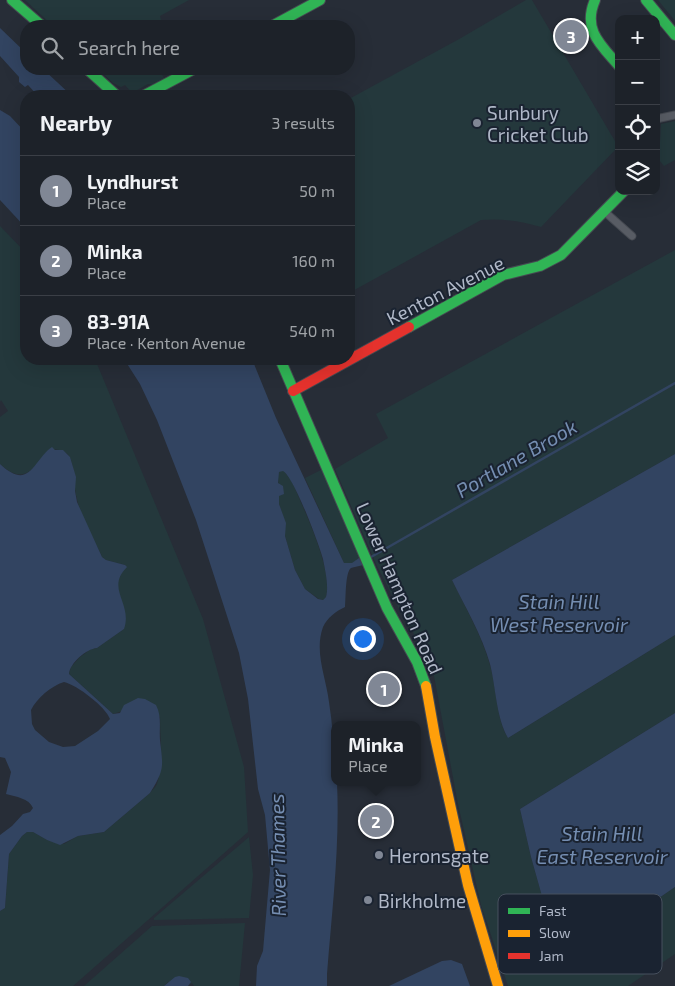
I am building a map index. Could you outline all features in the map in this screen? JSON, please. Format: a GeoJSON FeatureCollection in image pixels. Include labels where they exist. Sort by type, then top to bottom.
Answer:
{"type":"FeatureCollection","features":[{"type":"Feature","properties":{"kind":"main road"},"geometry":{"type":"LineString","coordinates":[[12,0],[35,20]]}},
{"type":"Feature","properties":{"kind":"main road"},"geometry":{"type":"LineString","coordinates":[[283,20],[320,0]]}},
{"type":"Feature","properties":{"kind":"main road"},"geometry":{"type":"LineString","coordinates":[[595,0],[590,9],[589,23],[595,38],[615,61]]}},
{"type":"Feature","properties":{"kind":"main road"},"geometry":{"type":"LineString","coordinates":[[646,0],[675,35]]}},
{"type":"Feature","properties":{"kind":"main road"},"geometry":{"type":"LineString","coordinates":[[94,75],[111,90]]}},
{"type":"Feature","properties":{"kind":"main road"},"geometry":{"type":"LineString","coordinates":[[155,90],[183,75]]}},
{"type":"Feature","properties":{"kind":"main road","name":"Kenton Avenue"},"geometry":{"type":"LineString","coordinates":[[355,357],[503,275],[551,262],[561,255],[620,195]]}},
{"type":"Feature","properties":{"kind":"main road","name":"Lower Hampton Road"},"geometry":{"type":"LineString","coordinates":[[282,365],[387,608],[422,674],[428,694],[437,747],[468,885],[498,986]]}},
{"type":"Feature","properties":{"kind":"main road","name":"Kenton Avenue"},"geometry":{"type":"LineString","coordinates":[[293,391],[340,365]]}},
{"type":"Feature","properties":{"kind":"street"},"geometry":{"type":"LineString","coordinates":[[660,118],[675,115]]}},
{"type":"Feature","properties":{"kind":"street"},"geometry":{"type":"LineString","coordinates":[[605,212],[632,236]]}},
{"type":"Feature","properties":{"kind":"green space"},"geometry":{"type":"Polygon","coordinates":[[[25,0],[189,0],[160,16],[161,20],[47,20],[25,0]]]}},
{"type":"Feature","properties":{"kind":"green space","name":"Sunbury Cricket Club"},"geometry":{"type":"Polygon","coordinates":[[[526,0],[532,0],[615,141],[615,150],[541,227],[496,219],[481,220],[355,290],[355,96],[526,0]]]}},
{"type":"Feature","properties":{"kind":"green space"},"geometry":{"type":"Polygon","coordinates":[[[658,0],[675,0],[675,21],[658,0]]]}},
{"type":"Feature","properties":{"kind":"green space"},"geometry":{"type":"Polygon","coordinates":[[[104,75],[162,75],[165,81],[155,85],[148,84],[137,90],[129,90],[125,85],[121,87],[104,75]]]}},
{"type":"Feature","properties":{"kind":"green space"},"geometry":{"type":"Polygon","coordinates":[[[675,121],[675,160],[664,166],[660,161],[661,124],[675,121]]]}},
{"type":"Feature","properties":{"kind":"green space"},"geometry":{"type":"Polygon","coordinates":[[[0,226],[20,247],[20,365],[97,365],[203,619],[244,767],[248,832],[73,986],[0,986],[0,911],[5,908],[9,854],[27,832],[33,832],[47,840],[64,844],[78,836],[104,832],[150,793],[156,786],[159,776],[161,751],[160,717],[122,711],[113,714],[69,674],[71,667],[80,657],[91,649],[97,648],[124,629],[117,583],[125,565],[106,560],[102,557],[79,506],[73,468],[68,455],[51,448],[40,462],[29,472],[23,474],[9,471],[0,464],[0,417],[8,411],[1,400],[0,402],[0,226]]]}},
{"type":"Feature","properties":{"kind":"green space"},"geometry":{"type":"Polygon","coordinates":[[[675,250],[675,454],[452,580],[486,652],[492,671],[498,711],[508,738],[675,635],[675,713],[520,809],[541,894],[498,894],[498,956],[481,905],[458,804],[434,676],[420,644],[400,611],[377,566],[335,469],[388,438],[376,414],[675,250]]]}},
{"type":"Feature","properties":{"kind":"green space"},"geometry":{"type":"Polygon","coordinates":[[[323,469],[360,558],[352,564],[344,563],[305,478],[323,469]]]}},
{"type":"Feature","properties":{"kind":"green space"},"geometry":{"type":"Polygon","coordinates":[[[283,470],[295,488],[322,558],[327,586],[326,597],[323,600],[305,589],[295,570],[285,536],[285,523],[279,504],[278,475],[283,470]]]}},
{"type":"Feature","properties":{"kind":"green space"},"geometry":{"type":"Polygon","coordinates":[[[249,837],[253,875],[249,918],[154,920],[154,918],[249,837]]]}},
{"type":"Feature","properties":{"kind":"green space"},"geometry":{"type":"Polygon","coordinates":[[[675,887],[675,954],[662,963],[662,896],[675,887]]]}},
{"type":"Feature","properties":{"kind":"green space"},"geometry":{"type":"Polygon","coordinates":[[[245,923],[239,986],[194,986],[192,983],[188,986],[191,982],[168,982],[164,986],[84,986],[152,926],[245,923]]]}},
{"type":"Feature","properties":{"kind":"green space"},"geometry":{"type":"Polygon","coordinates":[[[504,974],[646,974],[628,986],[508,986],[504,974]]]}},
{"type":"Feature","properties":{"kind":"water"},"geometry":{"type":"Polygon","coordinates":[[[0,28],[20,47],[20,75],[49,75],[66,90],[33,90],[28,85],[25,87],[19,82],[19,77],[0,56],[0,28]]]}},
{"type":"Feature","properties":{"kind":"water"},"geometry":{"type":"Polygon","coordinates":[[[0,110],[10,116],[20,127],[20,222],[0,200],[0,110]]]}},
{"type":"Feature","properties":{"kind":"water","name":"River Thames"},"geometry":{"type":"Polygon","coordinates":[[[128,365],[254,365],[276,418],[344,563],[352,563],[359,558],[363,565],[349,570],[345,607],[332,615],[323,627],[320,646],[332,721],[331,786],[337,786],[338,806],[327,986],[256,986],[257,966],[263,951],[270,870],[265,815],[258,789],[248,699],[239,653],[196,520],[157,420],[140,384],[128,365]],[[283,471],[279,472],[278,483],[283,486],[284,494],[279,496],[279,504],[286,523],[285,536],[295,570],[305,589],[318,599],[323,600],[326,597],[327,588],[323,559],[306,512],[293,485],[283,471]]]}},
{"type":"Feature","properties":{"kind":"water"},"geometry":{"type":"Polygon","coordinates":[[[52,447],[55,450],[63,450],[70,457],[76,477],[75,491],[77,502],[102,557],[127,567],[121,575],[119,582],[126,620],[124,629],[97,648],[79,657],[72,665],[69,674],[113,714],[120,713],[124,705],[138,698],[145,699],[156,705],[160,718],[162,768],[150,793],[104,832],[78,836],[60,845],[33,832],[27,832],[22,836],[9,854],[5,908],[0,911],[0,835],[23,814],[30,812],[33,808],[25,800],[6,794],[11,772],[5,758],[0,757],[0,464],[10,472],[18,475],[25,474],[52,447]],[[64,682],[49,689],[31,710],[32,724],[35,730],[49,742],[63,747],[75,746],[98,731],[110,719],[97,703],[70,684],[64,682]]]}},
{"type":"Feature","properties":{"kind":"water","name":"Stain Hill West Reservoir"},"geometry":{"type":"Polygon","coordinates":[[[675,454],[675,635],[508,738],[501,721],[487,653],[452,580],[675,454]]]}},
{"type":"Feature","properties":{"kind":"water","name":"Stain Hill East Reservoir"},"geometry":{"type":"Polygon","coordinates":[[[675,713],[675,887],[662,896],[662,894],[541,894],[520,809],[675,713]]]}},
{"type":"Feature","properties":{"kind":"water"},"geometry":{"type":"Polygon","coordinates":[[[451,960],[462,964],[470,986],[389,986],[442,961],[451,960]]]}},
{"type":"Feature","properties":{"kind":"water"},"geometry":{"type":"Polygon","coordinates":[[[175,977],[188,978],[191,982],[188,986],[164,986],[175,977]]]}},
{"type":"Feature","properties":{"kind":"waterway","name":"Portlane Brook"},"geometry":{"type":"LineString","coordinates":[[371,557],[675,383]]}},
{"type":"Feature","properties":{"kind":"traffic: fast"},"geometry":{"type":"LineString","coordinates":[[12,0],[35,20]]}},
{"type":"Feature","properties":{"kind":"traffic: fast"},"geometry":{"type":"LineString","coordinates":[[283,20],[320,0]]}},
{"type":"Feature","properties":{"kind":"traffic: fast"},"geometry":{"type":"LineString","coordinates":[[595,0],[591,20],[592,29],[600,44],[615,61]]}},
{"type":"Feature","properties":{"kind":"traffic: fast"},"geometry":{"type":"LineString","coordinates":[[646,0],[675,35]]}},
{"type":"Feature","properties":{"kind":"traffic: fast"},"geometry":{"type":"LineString","coordinates":[[94,75],[110,90]]}},
{"type":"Feature","properties":{"kind":"traffic: fast"},"geometry":{"type":"LineString","coordinates":[[154,90],[183,75]]}},
{"type":"Feature","properties":{"kind":"traffic: fast"},"geometry":{"type":"LineString","coordinates":[[409,327],[503,275],[540,266],[561,255],[620,195]]}},
{"type":"Feature","properties":{"kind":"traffic: fast"},"geometry":{"type":"LineString","coordinates":[[283,365],[387,608],[417,662],[426,686]]}},
{"type":"Feature","properties":{"kind":"traffic: slow"},"geometry":{"type":"LineString","coordinates":[[426,686],[435,737],[468,885],[498,986]]}},
{"type":"Feature","properties":{"kind":"traffic: jam"},"geometry":{"type":"LineString","coordinates":[[355,357],[409,327]]}},
{"type":"Feature","properties":{"kind":"traffic: jam"},"geometry":{"type":"LineString","coordinates":[[293,391],[340,365]]}},
{"type":"Feature","properties":{"kind":"place","name":"83-91A"},"geometry":{"type":"Point","coordinates":[571,36]}},
{"type":"Feature","properties":{"kind":"place","name":"Sunbury Cricket Club"},"geometry":{"type":"Point","coordinates":[477,123]}},
{"type":"Feature","properties":{"kind":"place","name":"Lyndhurst"},"geometry":{"type":"Point","coordinates":[384,689]}},
{"type":"Feature","properties":{"kind":"place","name":"Minka"},"geometry":{"type":"Point","coordinates":[376,821]}},
{"type":"Feature","properties":{"kind":"place","name":"Heronsgate"},"geometry":{"type":"Point","coordinates":[379,855]}},
{"type":"Feature","properties":{"kind":"place","name":"Birkholme"},"geometry":{"type":"Point","coordinates":[368,900]}}]}
